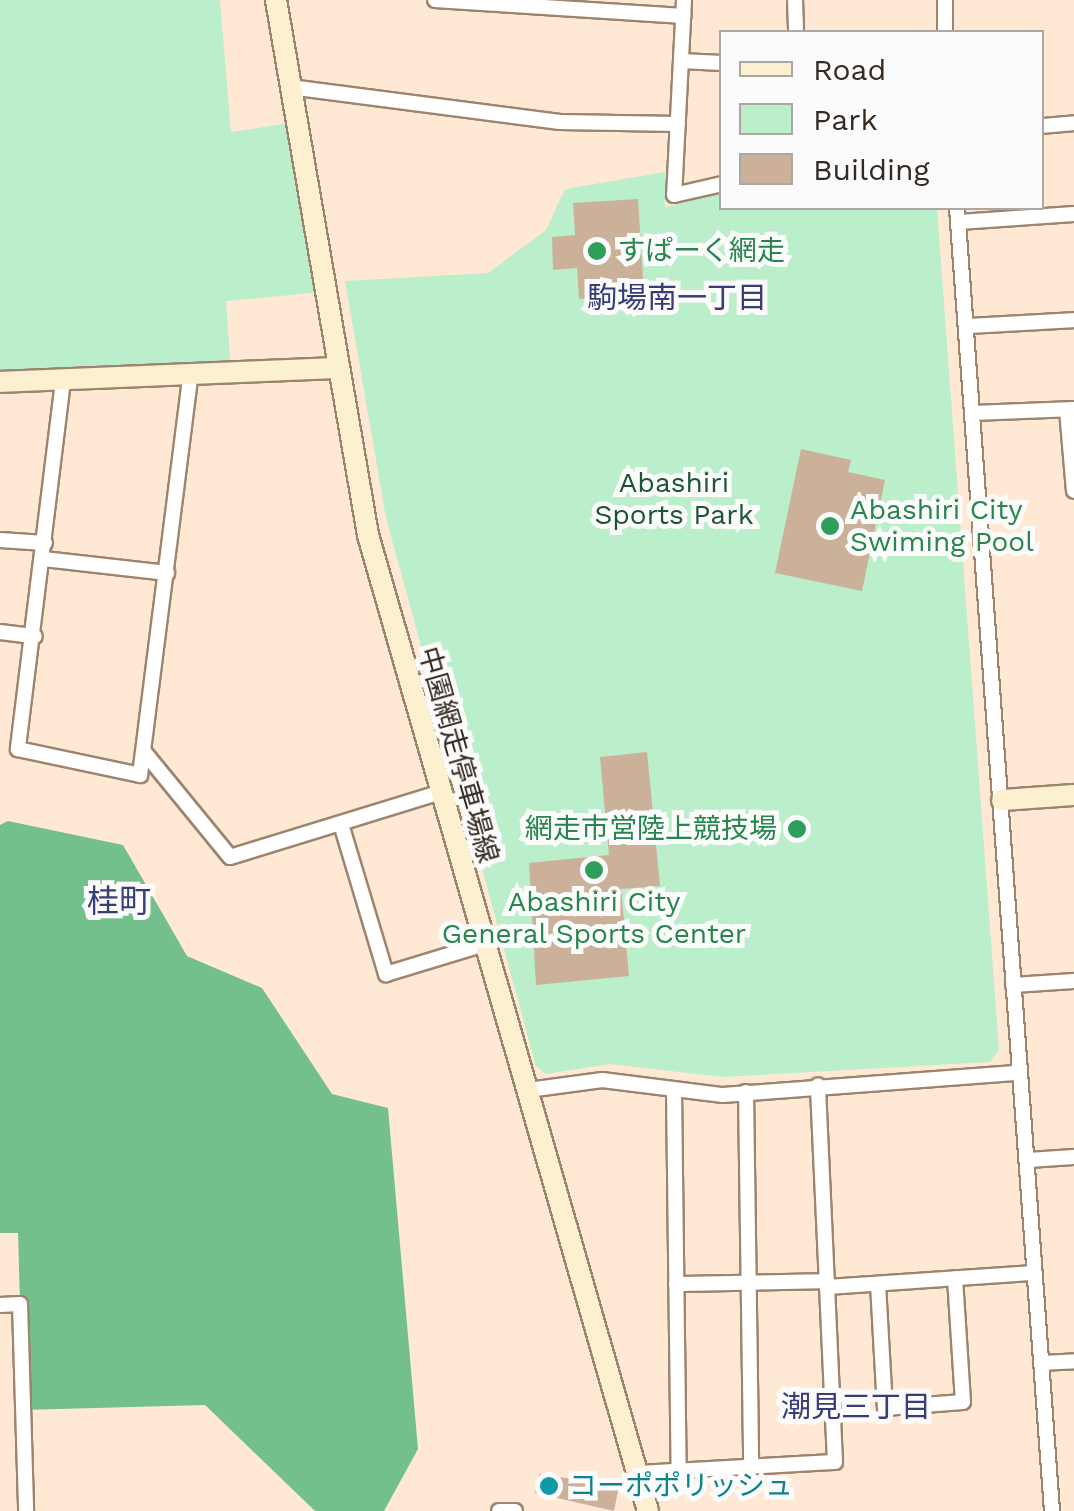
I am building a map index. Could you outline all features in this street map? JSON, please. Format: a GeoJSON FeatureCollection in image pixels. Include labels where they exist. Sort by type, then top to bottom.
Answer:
{"type":"FeatureCollection","features":[{"type":"Feature","properties":{"kind":"main road","name":"中園網走停車場線"},"geometry":{"type":"LineString","coordinates":[[276,0],[333,368],[368,536],[438,793],[528,1090],[648,1511]]}},
{"type":"Feature","properties":{"kind":"main road"},"geometry":{"type":"LineString","coordinates":[[0,382],[333,368]]}},
{"type":"Feature","properties":{"kind":"main road"},"geometry":{"type":"LineString","coordinates":[[1002,800],[1074,795]]}},
{"type":"Feature","properties":{"kind":"street"},"geometry":{"type":"LineString","coordinates":[[434,0],[683,16]]}},
{"type":"Feature","properties":{"kind":"street"},"geometry":{"type":"LineString","coordinates":[[684,0],[674,195],[719,185]]}},
{"type":"Feature","properties":{"kind":"street"},"geometry":{"type":"LineString","coordinates":[[796,0],[796,30]]}},
{"type":"Feature","properties":{"kind":"street"},"geometry":{"type":"LineString","coordinates":[[945,0],[945,30]]}},
{"type":"Feature","properties":{"kind":"street"},"geometry":{"type":"LineString","coordinates":[[680,61],[719,63]]}},
{"type":"Feature","properties":{"kind":"street"},"geometry":{"type":"LineString","coordinates":[[290,88],[560,122],[678,124]]}},
{"type":"Feature","properties":{"kind":"street"},"geometry":{"type":"LineString","coordinates":[[1044,126],[1074,124]]}},
{"type":"Feature","properties":{"kind":"street"},"geometry":{"type":"LineString","coordinates":[[1052,1511],[958,215],[1074,214]]}},
{"type":"Feature","properties":{"kind":"street"},"geometry":{"type":"LineString","coordinates":[[967,326],[1074,320]]}},
{"type":"Feature","properties":{"kind":"street"},"geometry":{"type":"LineString","coordinates":[[64,381],[18,749],[140,776],[191,374]]}},
{"type":"Feature","properties":{"kind":"street"},"geometry":{"type":"LineString","coordinates":[[973,412],[1070,410],[1074,492]]}},
{"type":"Feature","properties":{"kind":"street"},"geometry":{"type":"LineString","coordinates":[[0,540],[44,543]]}},
{"type":"Feature","properties":{"kind":"street"},"geometry":{"type":"LineString","coordinates":[[44,560],[167,574]]}},
{"type":"Feature","properties":{"kind":"street"},"geometry":{"type":"LineString","coordinates":[[0,632],[35,636]]}},
{"type":"Feature","properties":{"kind":"street"},"geometry":{"type":"LineString","coordinates":[[145,754],[230,858],[438,793]]}},
{"type":"Feature","properties":{"kind":"street"},"geometry":{"type":"LineString","coordinates":[[341,824],[386,974],[485,944]]}},
{"type":"Feature","properties":{"kind":"street"},"geometry":{"type":"LineString","coordinates":[[1013,985],[1074,980]]}},
{"type":"Feature","properties":{"kind":"street"},"geometry":{"type":"LineString","coordinates":[[528,1090],[602,1080],[674,1090],[746,1092],[1018,1073]]}},
{"type":"Feature","properties":{"kind":"street"},"geometry":{"type":"LineString","coordinates":[[637,1473],[679,1474],[836,1462],[818,1085]]}},
{"type":"Feature","properties":{"kind":"street"},"geometry":{"type":"LineString","coordinates":[[674,1090],[679,1474]]}},
{"type":"Feature","properties":{"kind":"street"},"geometry":{"type":"LineString","coordinates":[[746,1092],[751,1468]]}},
{"type":"Feature","properties":{"kind":"street"},"geometry":{"type":"LineString","coordinates":[[1028,1160],[1074,1157]]}},
{"type":"Feature","properties":{"kind":"street"},"geometry":{"type":"LineString","coordinates":[[676,1284],[878,1284],[1035,1272]]}},
{"type":"Feature","properties":{"kind":"street"},"geometry":{"type":"LineString","coordinates":[[878,1284],[885,1408],[963,1402],[955,1278]]}},
{"type":"Feature","properties":{"kind":"street"},"geometry":{"type":"LineString","coordinates":[[0,1305],[20,1304],[26,1511]]}},
{"type":"Feature","properties":{"kind":"street"},"geometry":{"type":"LineString","coordinates":[[1041,1363],[1074,1361]]}},
{"type":"Feature","properties":{"kind":"street"},"geometry":{"type":"LineString","coordinates":[[499,1511],[515,1511]]}},
{"type":"Feature","properties":{"kind":"green space"},"geometry":{"type":"Polygon","coordinates":[[[0,0],[220,0],[231,132],[296,122],[322,292],[226,301],[231,373],[0,382],[0,0]]]}},
{"type":"Feature","properties":{"kind":"green space","name":"Abashiri Sports Park"},"geometry":{"type":"Polygon","coordinates":[[[665,172],[665,207],[719,194],[719,210],[937,210],[999,1050],[990,1062],[722,1077],[610,1064],[546,1074],[536,1066],[386,518],[345,281],[488,273],[546,230],[565,189],[665,172]]]}},
{"type":"Feature","properties":{"kind":"green space"},"geometry":{"type":"Polygon","coordinates":[[[8,821],[123,845],[187,956],[262,988],[332,1094],[388,1108],[418,1449],[384,1511],[315,1511],[205,1405],[23,1410],[18,1233],[0,1233],[0,825],[8,821]]]}},
{"type":"Feature","properties":{"kind":"building","name":"すぱーく網走"},"geometry":{"type":"Polygon","coordinates":[[[638,199],[644,295],[579,299],[577,268],[553,270],[552,237],[575,235],[573,203],[638,199]]]}},
{"type":"Feature","properties":{"kind":"building","name":"Abashiri City Swiming Pool"},"geometry":{"type":"Polygon","coordinates":[[[801,449],[851,460],[848,472],[885,480],[862,591],[775,573],[801,449]]]}},
{"type":"Feature","properties":{"kind":"building","name":"Abashiri City General Sports Center"},"geometry":{"type":"Polygon","coordinates":[[[647,752],[660,886],[621,889],[629,976],[536,985],[529,863],[609,855],[600,757],[647,752]]]}},
{"type":"Feature","properties":{"kind":"building"},"geometry":{"type":"Polygon","coordinates":[[[539,1474],[619,1486],[614,1511],[535,1493],[539,1474]]]}},
{"type":"Feature","properties":{"kind":"place","name":"すぱーく網走"},"geometry":{"type":"Point","coordinates":[597,251]}},
{"type":"Feature","properties":{"kind":"place","name":"Abashiri City Swiming Pool"},"geometry":{"type":"Point","coordinates":[830,526]}},
{"type":"Feature","properties":{"kind":"place","name":"網走市営陸上競技場"},"geometry":{"type":"Point","coordinates":[797,829]}},
{"type":"Feature","properties":{"kind":"place","name":"Abashiri City General Sports Center"},"geometry":{"type":"Point","coordinates":[594,870]}},
{"type":"Feature","properties":{"kind":"place","name":"コーポポリッシュ"},"geometry":{"type":"Point","coordinates":[549,1486]}},
{"type":"Feature","properties":{"kind":"district","name":"駒場南一丁目"},"geometry":{"type":"Point","coordinates":[677,298]}},
{"type":"Feature","properties":{"kind":"district","name":"桂町"},"geometry":{"type":"Point","coordinates":[119,901]}},
{"type":"Feature","properties":{"kind":"district","name":"潮見三丁目"},"geometry":{"type":"Point","coordinates":[856,1407]}}]}
